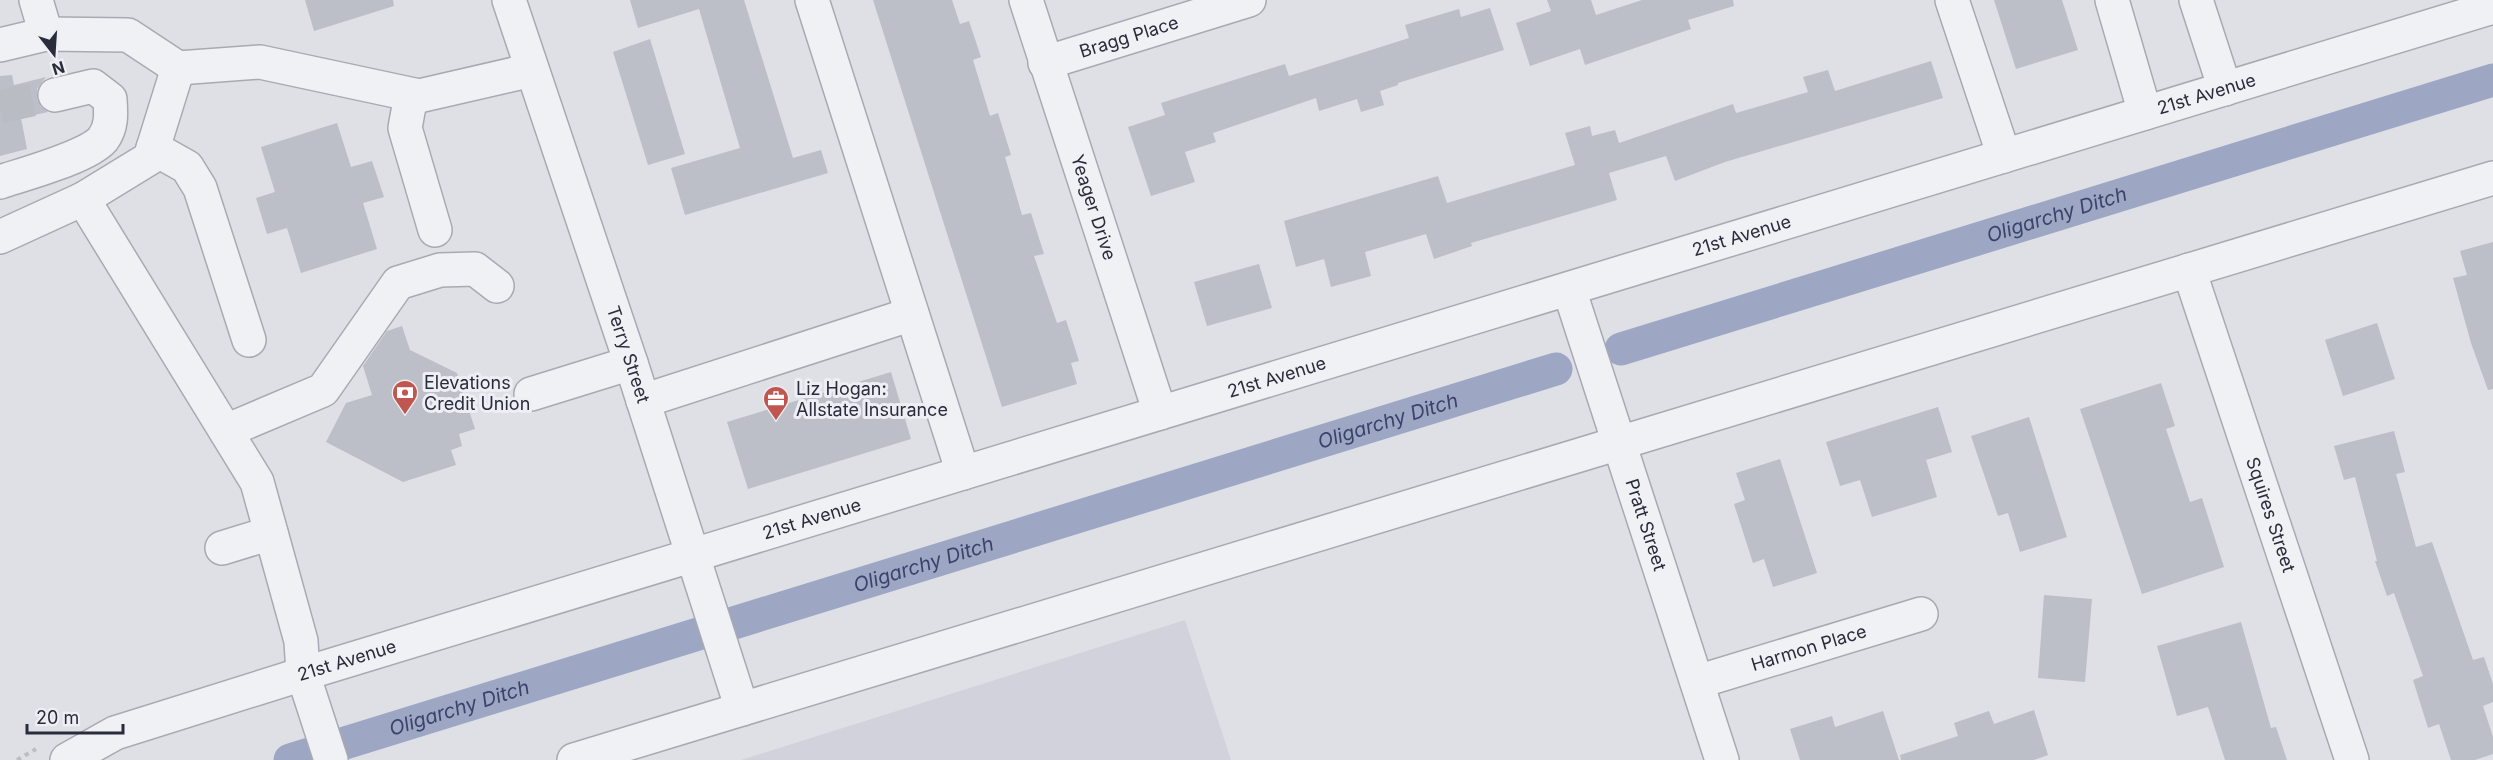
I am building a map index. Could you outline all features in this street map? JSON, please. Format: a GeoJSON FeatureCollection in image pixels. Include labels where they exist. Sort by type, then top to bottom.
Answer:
{"type":"FeatureCollection","features":[{"type":"Feature","properties":{"kind":"street"},"geometry":{"type":"LineString","coordinates":[[36,0],[46,34]]}},
{"type":"Feature","properties":{"kind":"street","name":"Terry Street"},"geometry":{"type":"LineString","coordinates":[[509,0],[631,363],[724,659],[742,709]]}},
{"type":"Feature","properties":{"kind":"street"},"geometry":{"type":"LineString","coordinates":[[812,0],[963,473]]}},
{"type":"Feature","properties":{"kind":"street","name":"Yeager Drive"},"geometry":{"type":"LineString","coordinates":[[1026,0],[1160,413]]}},
{"type":"Feature","properties":{"kind":"street","name":"Bragg Place"},"geometry":{"type":"LineString","coordinates":[[1045,63],[1250,0]]}},
{"type":"Feature","properties":{"kind":"street"},"geometry":{"type":"LineString","coordinates":[[1952,0],[2004,156]]}},
{"type":"Feature","properties":{"kind":"street"},"geometry":{"type":"LineString","coordinates":[[2112,0],[2145,113]]}},
{"type":"Feature","properties":{"kind":"street"},"geometry":{"type":"LineString","coordinates":[[2196,0],[2224,89]]}},
{"type":"Feature","properties":{"kind":"street","name":"21st Avenue"},"geometry":{"type":"LineString","coordinates":[[67,760],[115,733],[303,674],[2493,7]]}},
{"type":"Feature","properties":{"kind":"street"},"geometry":{"type":"LineString","coordinates":[[0,45],[46,34],[128,35],[178,68],[260,62],[419,96],[532,70]]}},
{"type":"Feature","properties":{"kind":"street"},"geometry":{"type":"LineString","coordinates":[[0,237],[83,199],[150,158],[178,68]]}},
{"type":"Feature","properties":{"kind":"street"},"geometry":{"type":"LineString","coordinates":[[0,182],[84,153],[102,140],[112,120],[110,99],[93,86],[55,95]]}},
{"type":"Feature","properties":{"kind":"street"},"geometry":{"type":"LineString","coordinates":[[411,94],[405,128],[435,230]]}},
{"type":"Feature","properties":{"kind":"street"},"geometry":{"type":"LineString","coordinates":[[153,148],[188,167],[200,188],[249,340]]}},
{"type":"Feature","properties":{"kind":"street"},"geometry":{"type":"LineString","coordinates":[[574,760],[2493,178]]}},
{"type":"Feature","properties":{"kind":"street"},"geometry":{"type":"LineString","coordinates":[[83,199],[257,482],[301,641],[303,674],[331,760]]}},
{"type":"Feature","properties":{"kind":"street"},"geometry":{"type":"LineString","coordinates":[[226,430],[323,390],[398,283],[440,270],[475,269],[497,286]]}},
{"type":"Feature","properties":{"kind":"street","name":"Squires Street"},"geometry":{"type":"LineString","coordinates":[[2189,270],[2352,760]]}},
{"type":"Feature","properties":{"kind":"street","name":"Pratt Street"},"geometry":{"type":"LineString","coordinates":[[1569,289],[1722,760]]}},
{"type":"Feature","properties":{"kind":"street"},"geometry":{"type":"LineString","coordinates":[[643,400],[912,314]]}},
{"type":"Feature","properties":{"kind":"street"},"geometry":{"type":"LineString","coordinates":[[531,394],[631,363]]}},
{"type":"Feature","properties":{"kind":"street"},"geometry":{"type":"LineString","coordinates":[[222,548],[272,533]]}},
{"type":"Feature","properties":{"kind":"street","name":"Harmon Place"},"geometry":{"type":"LineString","coordinates":[[1697,682],[1921,614]]}},
{"type":"Feature","properties":{"kind":"shaded area"},"geometry":{"type":"Polygon","coordinates":[[[1185,620],[1231,760],[741,760],[1185,620]]]}},
{"type":"Feature","properties":{"kind":"building"},"geometry":{"type":"Polygon","coordinates":[[[305,0],[393,0],[394,6],[314,31],[305,0]]]}},
{"type":"Feature","properties":{"kind":"building"},"geometry":{"type":"Polygon","coordinates":[[[630,0],[744,0],[793,158],[821,150],[828,173],[685,215],[671,168],[740,148],[699,9],[638,28],[630,0]]]}},
{"type":"Feature","properties":{"kind":"building"},"geometry":{"type":"Polygon","coordinates":[[[873,0],[952,0],[960,24],[969,21],[981,57],[973,60],[990,116],[998,113],[1011,155],[1005,157],[1022,215],[1031,213],[1044,254],[1034,256],[1057,323],[1066,320],[1079,361],[1071,363],[1077,384],[1002,407],[873,0]]]}},
{"type":"Feature","properties":{"kind":"building"},"geometry":{"type":"Polygon","coordinates":[[[1547,0],[1591,0],[1596,15],[1642,0],[1733,0],[1734,6],[1688,20],[1691,29],[1585,65],[1580,49],[1530,66],[1516,23],[1551,11],[1547,0]]]}},
{"type":"Feature","properties":{"kind":"building"},"geometry":{"type":"Polygon","coordinates":[[[1994,0],[2062,0],[2078,50],[2016,69],[1994,0]]]}},
{"type":"Feature","properties":{"kind":"building"},"geometry":{"type":"Polygon","coordinates":[[[1490,8],[1504,50],[1398,83],[1398,85],[1380,91],[1384,105],[1361,112],[1357,99],[1319,111],[1316,98],[1213,133],[1216,142],[1185,152],[1195,182],[1151,196],[1128,127],[1165,115],[1161,103],[1285,64],[1289,76],[1409,38],[1405,25],[1459,9],[1461,17],[1490,8]]]}},
{"type":"Feature","properties":{"kind":"building"},"geometry":{"type":"Polygon","coordinates":[[[650,39],[685,154],[648,165],[613,52],[650,39]]]}},
{"type":"Feature","properties":{"kind":"building"},"geometry":{"type":"Polygon","coordinates":[[[1931,61],[1943,98],[1725,162],[1675,181],[1666,156],[1609,173],[1617,200],[1471,243],[1472,246],[1434,259],[1426,234],[1365,252],[1371,276],[1331,287],[1324,259],[1296,267],[1284,221],[1438,176],[1447,203],[1575,165],[1565,133],[1590,126],[1592,136],[1615,130],[1619,143],[1733,104],[1736,113],[1808,92],[1803,77],[1828,70],[1835,91],[1931,61]]]}},
{"type":"Feature","properties":{"kind":"building"},"geometry":{"type":"Polygon","coordinates":[[[12,75],[14,85],[46,77],[37,89],[37,99],[41,107],[48,112],[21,118],[27,149],[0,156],[0,76],[12,75]]]}},
{"type":"Feature","properties":{"kind":"building"},"geometry":{"type":"Polygon","coordinates":[[[337,123],[351,167],[372,161],[384,197],[363,203],[377,249],[301,273],[287,228],[267,234],[256,198],[275,192],[261,147],[337,123]]]}},
{"type":"Feature","properties":{"kind":"building"},"geometry":{"type":"Polygon","coordinates":[[[2493,242],[2493,389],[2488,390],[2471,343],[2453,278],[2467,275],[2460,251],[2493,242]]]}},
{"type":"Feature","properties":{"kind":"building"},"geometry":{"type":"Polygon","coordinates":[[[1259,264],[1272,308],[1207,326],[1194,282],[1259,264]]]}},
{"type":"Feature","properties":{"kind":"building"},"geometry":{"type":"Polygon","coordinates":[[[2377,323],[2395,379],[2343,396],[2325,340],[2377,323]]]}},
{"type":"Feature","properties":{"kind":"building","name":"Elevations Credit Union"},"geometry":{"type":"Polygon","coordinates":[[[402,326],[410,350],[457,373],[475,429],[459,434],[462,446],[451,450],[456,465],[403,482],[326,442],[346,403],[372,395],[363,366],[387,331],[402,326]]]}},
{"type":"Feature","properties":{"kind":"building"},"geometry":{"type":"Polygon","coordinates":[[[891,372],[911,439],[748,489],[727,422],[891,372]]]}},
{"type":"Feature","properties":{"kind":"building"},"geometry":{"type":"Polygon","coordinates":[[[2161,383],[2175,426],[2166,429],[2190,502],[2202,498],[2224,567],[2142,594],[2080,409],[2161,383]]]}},
{"type":"Feature","properties":{"kind":"building"},"geometry":{"type":"Polygon","coordinates":[[[1938,407],[1952,452],[1926,460],[1937,497],[1872,517],[1860,480],[1840,486],[1826,442],[1938,407]]]}},
{"type":"Feature","properties":{"kind":"building"},"geometry":{"type":"Polygon","coordinates":[[[2029,417],[2067,537],[2020,552],[2008,513],[1998,516],[1971,436],[2029,417]]]}},
{"type":"Feature","properties":{"kind":"building"},"geometry":{"type":"Polygon","coordinates":[[[2394,431],[2405,472],[2396,474],[2416,547],[2432,542],[2473,660],[2484,657],[2493,684],[2493,702],[2483,706],[2493,737],[2493,754],[2475,760],[2451,760],[2439,724],[2428,728],[2413,680],[2423,676],[2394,593],[2387,596],[2375,561],[2377,561],[2355,477],[2344,480],[2334,446],[2394,431]]]}},
{"type":"Feature","properties":{"kind":"building"},"geometry":{"type":"Polygon","coordinates":[[[1780,459],[1817,573],[1773,587],[1764,559],[1753,563],[1734,504],[1745,500],[1736,473],[1780,459]]]}},
{"type":"Feature","properties":{"kind":"building"},"geometry":{"type":"Polygon","coordinates":[[[2044,595],[2092,599],[2085,682],[2038,678],[2044,595]]]}},
{"type":"Feature","properties":{"kind":"building"},"geometry":{"type":"Polygon","coordinates":[[[2241,622],[2271,728],[2276,727],[2287,760],[2225,760],[2208,707],[2177,716],[2157,646],[2241,622]]]}},
{"type":"Feature","properties":{"kind":"building"},"geometry":{"type":"Polygon","coordinates":[[[2034,710],[2048,755],[2034,760],[1901,760],[1900,755],[1958,736],[1954,723],[1989,711],[1994,724],[2034,710]]]}},
{"type":"Feature","properties":{"kind":"building"},"geometry":{"type":"Polygon","coordinates":[[[1883,711],[1899,760],[1800,760],[1790,729],[1832,716],[1835,727],[1883,711]]]}},
{"type":"Feature","properties":{"kind":"waterway","name":"Oligarchy Ditch"},"geometry":{"type":"LineString","coordinates":[[1621,349],[2493,80]]}},
{"type":"Feature","properties":{"kind":"waterway","name":"Oligarchy Ditch"},"geometry":{"type":"LineString","coordinates":[[290,760],[1556,369]]}},
{"type":"Feature","properties":{"kind":"tunnel"},"geometry":{"type":"LineString","coordinates":[[0,107],[55,95]]}},
{"type":"Feature","properties":{"kind":"place","name":"Elevations Credit Union"},"geometry":{"type":"Point","coordinates":[405,416]}},
{"type":"Feature","properties":{"kind":"place","name":"Liz Hogan: Allstate Insurance"},"geometry":{"type":"Point","coordinates":[776,422]}}]}
